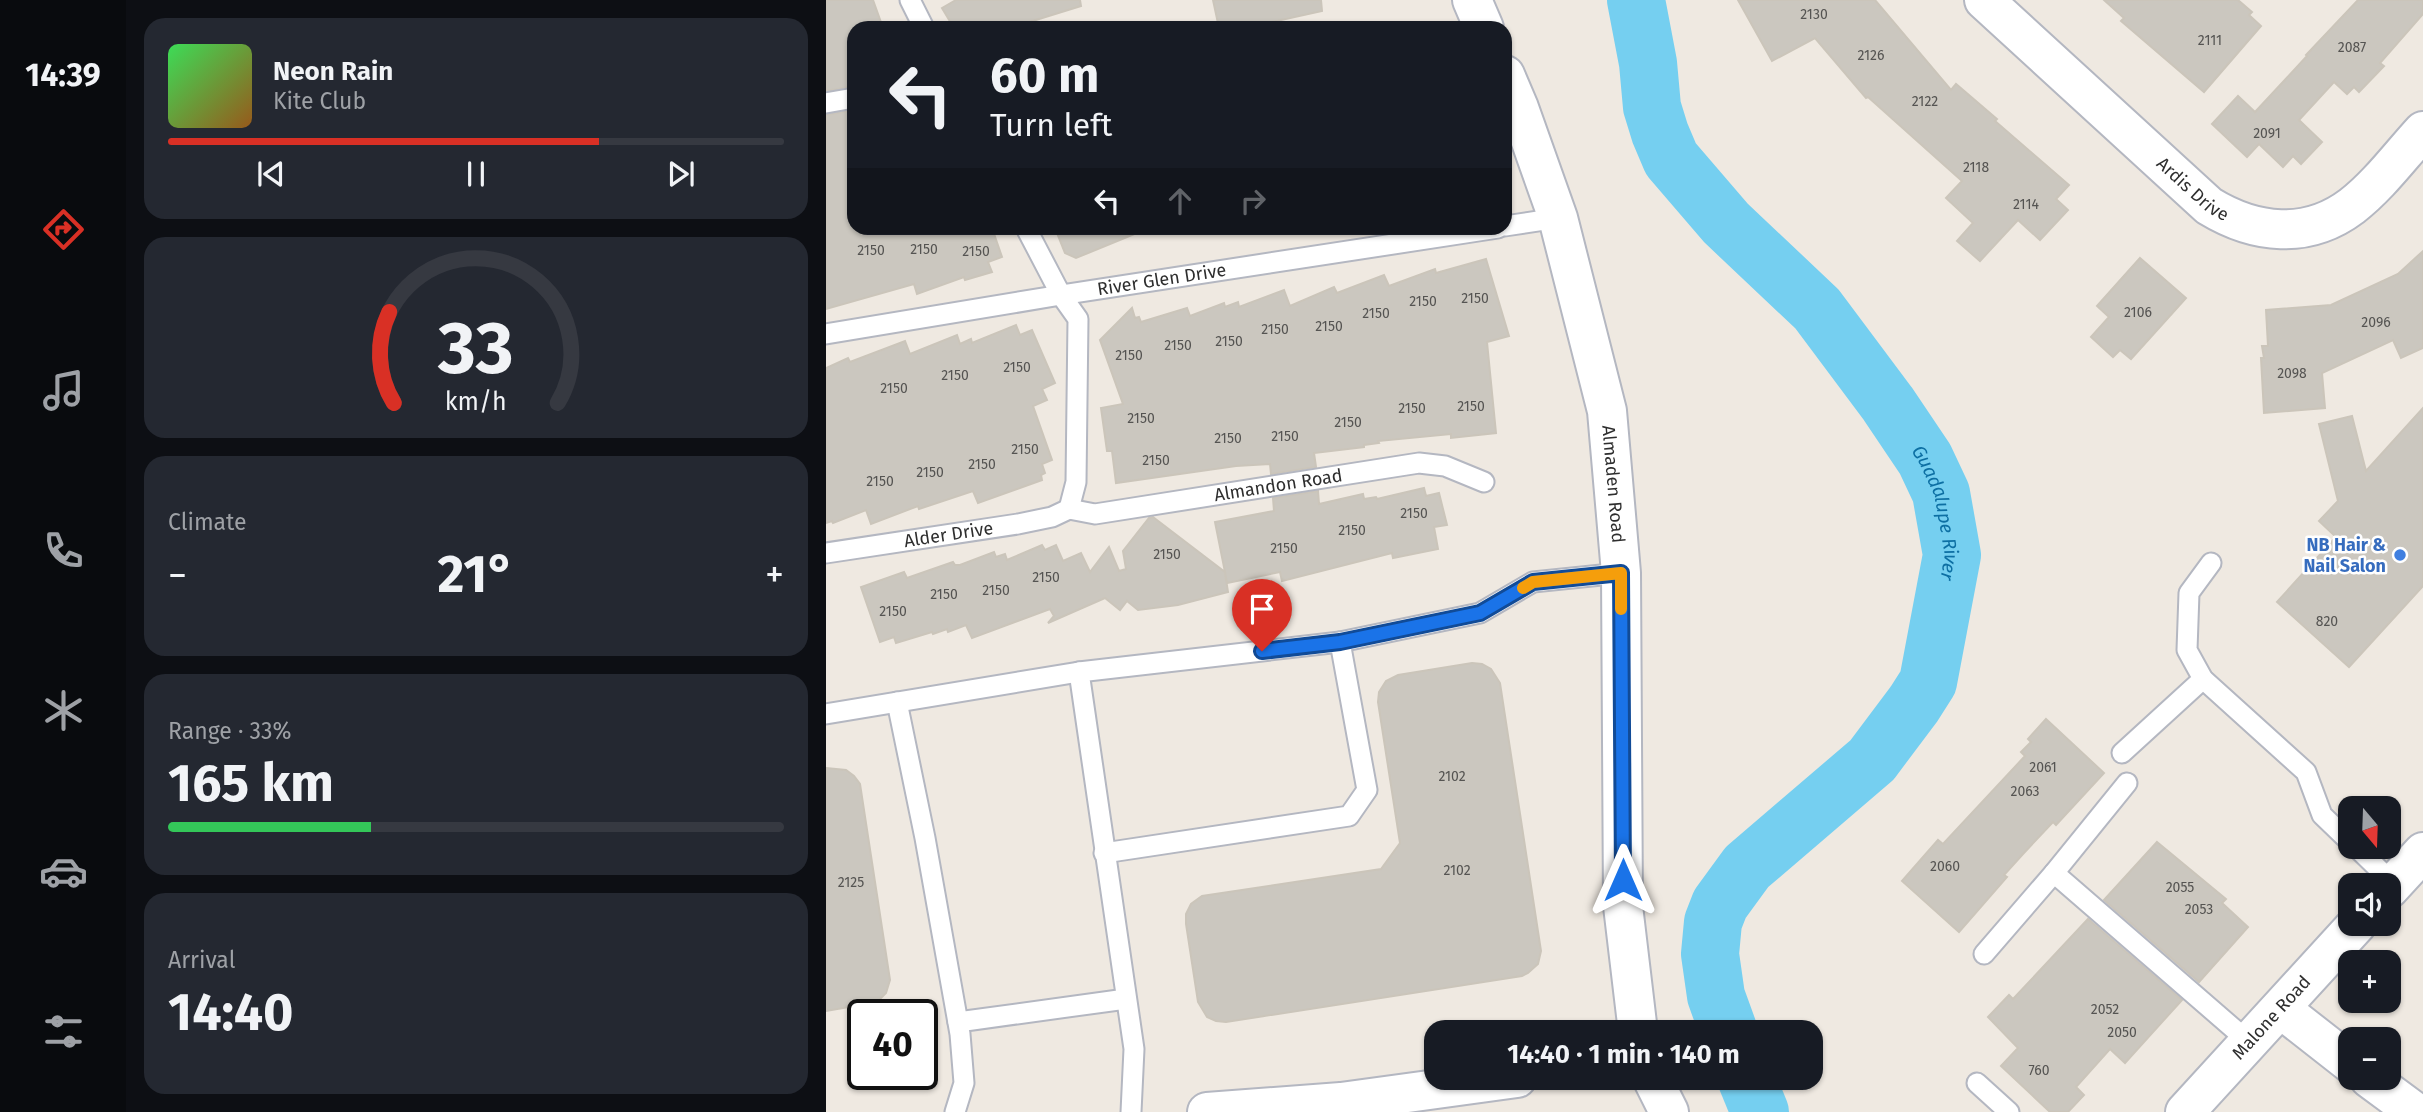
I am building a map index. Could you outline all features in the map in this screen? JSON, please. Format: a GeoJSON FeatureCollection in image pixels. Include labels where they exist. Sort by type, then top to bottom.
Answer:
{"type":"FeatureCollection","features":[{"type":"Feature","properties":{"kind":"street"},"geometry":{"type":"LineString","coordinates":[[1472,0],[1481,21]]}},
{"type":"Feature","properties":{"kind":"street","name":"Ardis Drive"},"geometry":{"type":"LineString","coordinates":[[1984,0],[2209,206],[2248,226],[2269,230],[2291,229],[2312,226],[2332,218],[2367,192],[2423,131]]}},
{"type":"Feature","properties":{"kind":"street","name":"Almaden Road"},"geometry":{"type":"LineString","coordinates":[[1512,92],[1558,218],[1607,411],[1621,573],[1623,906],[1637,1020]]}},
{"type":"Feature","properties":{"kind":"street"},"geometry":{"type":"LineString","coordinates":[[2401,875],[2423,852]]}},
{"type":"Feature","properties":{"kind":"street","name":"Malone Road"},"geometry":{"type":"LineString","coordinates":[[2185,1112],[2346,936]]}},
{"type":"Feature","properties":{"kind":"street"},"geometry":{"type":"LineString","coordinates":[[2281,1009],[2338,1054]]}},
{"type":"Feature","properties":{"kind":"street"},"geometry":{"type":"LineString","coordinates":[[1207,1112],[1342,1109],[1449,1090]]}},
{"type":"Feature","properties":{"kind":"street"},"geometry":{"type":"LineString","coordinates":[[1658,1090],[1669,1112]]}},
{"type":"Feature","properties":{"kind":"street"},"geometry":{"type":"LineString","coordinates":[[2385,1090],[2415,1112]]}},
{"type":"Feature","properties":{"kind":"lane"},"geometry":{"type":"LineString","coordinates":[[910,0],[920,21]]}},
{"type":"Feature","properties":{"kind":"lane"},"geometry":{"type":"LineString","coordinates":[[826,103],[847,99]]}},
{"type":"Feature","properties":{"kind":"lane"},"geometry":{"type":"LineString","coordinates":[[1512,225],[1558,218]]}},
{"type":"Feature","properties":{"kind":"lane"},"geometry":{"type":"LineString","coordinates":[[1030,235],[1061,295],[1078,319],[1076,481],[1069,509]]}},
{"type":"Feature","properties":{"kind":"lane","name":"River Glen Drive"},"geometry":{"type":"LineString","coordinates":[[826,334],[1451,235]]}},
{"type":"Feature","properties":{"kind":"lane","name":"Almandon Road"},"geometry":{"type":"LineString","coordinates":[[1069,509],[1096,514],[1419,463],[1445,466],[1483,482]]}},
{"type":"Feature","properties":{"kind":"lane","name":"Alder Drive"},"geometry":{"type":"LineString","coordinates":[[826,553],[1018,524],[1052,517],[1069,509]]}},
{"type":"Feature","properties":{"kind":"lane"},"geometry":{"type":"LineString","coordinates":[[2211,563],[2189,593],[2186,650],[2203,679],[2306,772],[2322,815],[2338,830]]}},
{"type":"Feature","properties":{"kind":"lane"},"geometry":{"type":"LineString","coordinates":[[826,714],[1079,672],[1340,642],[1480,613],[1533,582],[1621,573]]}},
{"type":"Feature","properties":{"kind":"lane"},"geometry":{"type":"LineString","coordinates":[[1104,853],[1349,816],[1367,790],[1340,642]]}},
{"type":"Feature","properties":{"kind":"lane"},"geometry":{"type":"LineString","coordinates":[[1079,672],[1134,1049],[1131,1112]]}},
{"type":"Feature","properties":{"kind":"lane"},"geometry":{"type":"LineString","coordinates":[[2122,753],[2203,679]]}},
{"type":"Feature","properties":{"kind":"lane"},"geometry":{"type":"LineString","coordinates":[[897,702],[958,1022],[964,1083],[955,1112]]}},
{"type":"Feature","properties":{"kind":"lane"},"geometry":{"type":"LineString","coordinates":[[1984,954],[2127,783]]}},
{"type":"Feature","properties":{"kind":"lane"},"geometry":{"type":"LineString","coordinates":[[2367,859],[2379,873]]}},
{"type":"Feature","properties":{"kind":"lane"},"geometry":{"type":"LineString","coordinates":[[2054,873],[2249,1042]]}},
{"type":"Feature","properties":{"kind":"lane"},"geometry":{"type":"LineString","coordinates":[[958,1022],[1126,999]]}},
{"type":"Feature","properties":{"kind":"lane"},"geometry":{"type":"LineString","coordinates":[[1977,1083],[2009,1112]]}},
{"type":"Feature","properties":{"kind":"building"},"geometry":{"type":"Polygon","coordinates":[[[826,0],[873,0],[880,21],[847,21],[847,87],[826,91],[826,0]]]}},
{"type":"Feature","properties":{"kind":"building"},"geometry":{"type":"Polygon","coordinates":[[[956,0],[1080,0],[1081,6],[1033,21],[950,21],[942,8],[956,0]]]}},
{"type":"Feature","properties":{"kind":"building"},"geometry":{"type":"Polygon","coordinates":[[[1213,0],[1321,0],[1322,11],[1277,21],[1218,21],[1213,0]]]}},
{"type":"Feature","properties":{"kind":"building"},"geometry":{"type":"Polygon","coordinates":[[[1738,0],[1875,0],[1951,90],[1956,84],[2069,185],[2056,199],[2068,210],[2040,240],[2018,220],[1980,261],[1957,241],[1973,223],[1946,198],[1962,181],[1866,98],[1815,38],[1772,61],[1738,0]]]}},
{"type":"Feature","properties":{"kind":"building"},"geometry":{"type":"Polygon","coordinates":[[[2104,0],[2238,0],[2252,12],[2249,15],[2261,26],[2204,92],[2121,21],[2124,18],[2104,0]]]}},
{"type":"Feature","properties":{"kind":"building"},"geometry":{"type":"Polygon","coordinates":[[[2358,0],[2423,0],[2423,14],[2380,63],[2384,66],[2359,92],[2354,87],[2347,94],[2334,82],[2299,120],[2322,142],[2301,164],[2293,156],[2283,167],[2259,144],[2247,157],[2212,124],[2238,96],[2255,112],[2358,0]]]}},
{"type":"Feature","properties":{"kind":"building"},"geometry":{"type":"Polygon","coordinates":[[[847,111],[847,235],[994,235],[1002,257],[988,262],[992,272],[965,280],[964,277],[917,294],[914,284],[826,309],[826,115],[847,111]]]}},
{"type":"Feature","properties":{"kind":"building"},"geometry":{"type":"Polygon","coordinates":[[[1058,235],[1132,235],[1076,258],[1065,253],[1058,235]]]}},
{"type":"Feature","properties":{"kind":"building"},"geometry":{"type":"Polygon","coordinates":[[[2423,251],[2423,348],[2401,358],[2393,340],[2322,373],[2325,408],[2264,413],[2261,358],[2264,358],[2262,346],[2268,346],[2266,310],[2331,305],[2398,274],[2423,251]]]}},
{"type":"Feature","properties":{"kind":"building"},"geometry":{"type":"Polygon","coordinates":[[[2140,258],[2186,298],[2131,359],[2120,350],[2113,357],[2091,337],[2109,317],[2097,306],[2140,258]]]}},
{"type":"Feature","properties":{"kind":"building"},"geometry":{"type":"Polygon","coordinates":[[[1486,259],[1509,336],[1487,342],[1496,433],[1378,441],[1379,443],[1364,447],[1314,453],[1316,467],[1271,474],[1270,464],[1236,466],[1116,483],[1112,451],[1107,451],[1101,408],[1123,404],[1100,340],[1132,308],[1135,318],[1139,317],[1141,322],[1187,308],[1190,316],[1224,303],[1225,307],[1238,302],[1239,307],[1284,290],[1290,306],[1334,287],[1337,293],[1384,275],[1389,286],[1435,269],[1436,273],[1486,259]]]}},
{"type":"Feature","properties":{"kind":"building"},"geometry":{"type":"Polygon","coordinates":[[[1016,325],[1020,335],[1032,330],[1055,383],[1042,389],[1047,400],[1033,406],[1052,460],[1042,464],[1045,473],[1041,475],[1042,480],[978,503],[973,491],[919,509],[918,506],[871,524],[866,510],[833,523],[826,523],[826,368],[848,358],[850,362],[905,341],[910,354],[957,335],[960,344],[971,339],[972,343],[1016,325]]]}},
{"type":"Feature","properties":{"kind":"building"},"geometry":{"type":"Polygon","coordinates":[[[2423,408],[2423,586],[2349,667],[2277,602],[2336,537],[2319,521],[2338,501],[2319,424],[2352,416],[2366,471],[2423,408]]]}},
{"type":"Feature","properties":{"kind":"building"},"geometry":{"type":"Polygon","coordinates":[[[1424,488],[1426,496],[1439,493],[1447,525],[1434,527],[1438,549],[1393,558],[1392,553],[1282,581],[1280,572],[1227,583],[1225,573],[1228,592],[1178,605],[1138,610],[1127,601],[1120,610],[1105,598],[1048,623],[1054,616],[1050,609],[972,638],[966,625],[948,632],[947,629],[933,634],[932,632],[896,643],[894,637],[880,642],[861,587],[904,572],[907,578],[953,562],[960,565],[994,552],[996,557],[1005,554],[1007,560],[1042,545],[1045,550],[1056,545],[1063,561],[1081,553],[1090,572],[1109,547],[1119,571],[1126,569],[1123,551],[1149,518],[1153,517],[1225,572],[1215,522],[1274,511],[1273,498],[1318,491],[1319,504],[1363,494],[1364,499],[1377,499],[1424,488]]]}},
{"type":"Feature","properties":{"kind":"building"},"geometry":{"type":"Polygon","coordinates":[[[1472,663],[1491,669],[1500,683],[1541,951],[1538,964],[1522,976],[1226,1022],[1207,1017],[1198,1002],[1186,924],[1186,914],[1191,904],[1202,896],[1381,869],[1400,843],[1378,702],[1379,692],[1386,681],[1398,675],[1472,663]]]}},
{"type":"Feature","properties":{"kind":"building"},"geometry":{"type":"Polygon","coordinates":[[[2046,719],[2104,773],[2056,825],[2053,822],[2023,854],[2004,875],[2007,877],[1959,932],[1902,881],[1938,840],[1943,844],[2025,756],[2021,752],[2031,742],[2028,739],[2046,719]]]}},
{"type":"Feature","properties":{"kind":"building"},"geometry":{"type":"Polygon","coordinates":[[[826,768],[846,770],[860,784],[890,980],[886,993],[880,999],[847,999],[847,1007],[826,1011],[826,768]]]}},
{"type":"Feature","properties":{"kind":"building"},"geometry":{"type":"Polygon","coordinates":[[[2157,842],[2226,899],[2222,903],[2248,927],[2199,982],[2104,900],[2157,842]]]}},
{"type":"Feature","properties":{"kind":"building"},"geometry":{"type":"Polygon","coordinates":[[[2088,919],[2182,1000],[2125,1063],[2110,1049],[2076,1087],[2084,1095],[2068,1112],[2050,1112],[2001,1066],[2018,1048],[1988,1017],[2009,995],[2013,999],[2088,919]]]}},
{"type":"Feature","properties":{"kind":"waterway","name":"Guadalupe River"},"geometry":{"type":"LineString","coordinates":[[1636,0],[1648,63],[1652,107],[1671,159],[1726,223],[1817,309],[1888,404],[1925,459],[1941,493],[1952,555],[1928,682],[1914,704],[1872,760],[1747,867],[1720,904],[1713,922],[1710,954],[1716,996],[1725,1020]]}},
{"type":"Feature","properties":{"kind":"waterway","name":"Guadalupe River"},"geometry":{"type":"LineString","coordinates":[[1751,1090],[1760,1112]]}},
{"type":"Feature","properties":{"kind":"slow traffic"},"geometry":{"type":"LineString","coordinates":[[1523,588],[1533,582],[1621,573],[1621,609]]}},
{"type":"Feature","properties":{"kind":"place","name":"NB Hair & Nail Salon"},"geometry":{"type":"Point","coordinates":[2400,555]}},
{"type":"Feature","properties":{"kind":"route"},"geometry":{"type":"LineString","coordinates":[[1262,651],[1340,642],[1480,613],[1533,582],[1621,573],[1623,880]]}}]}
